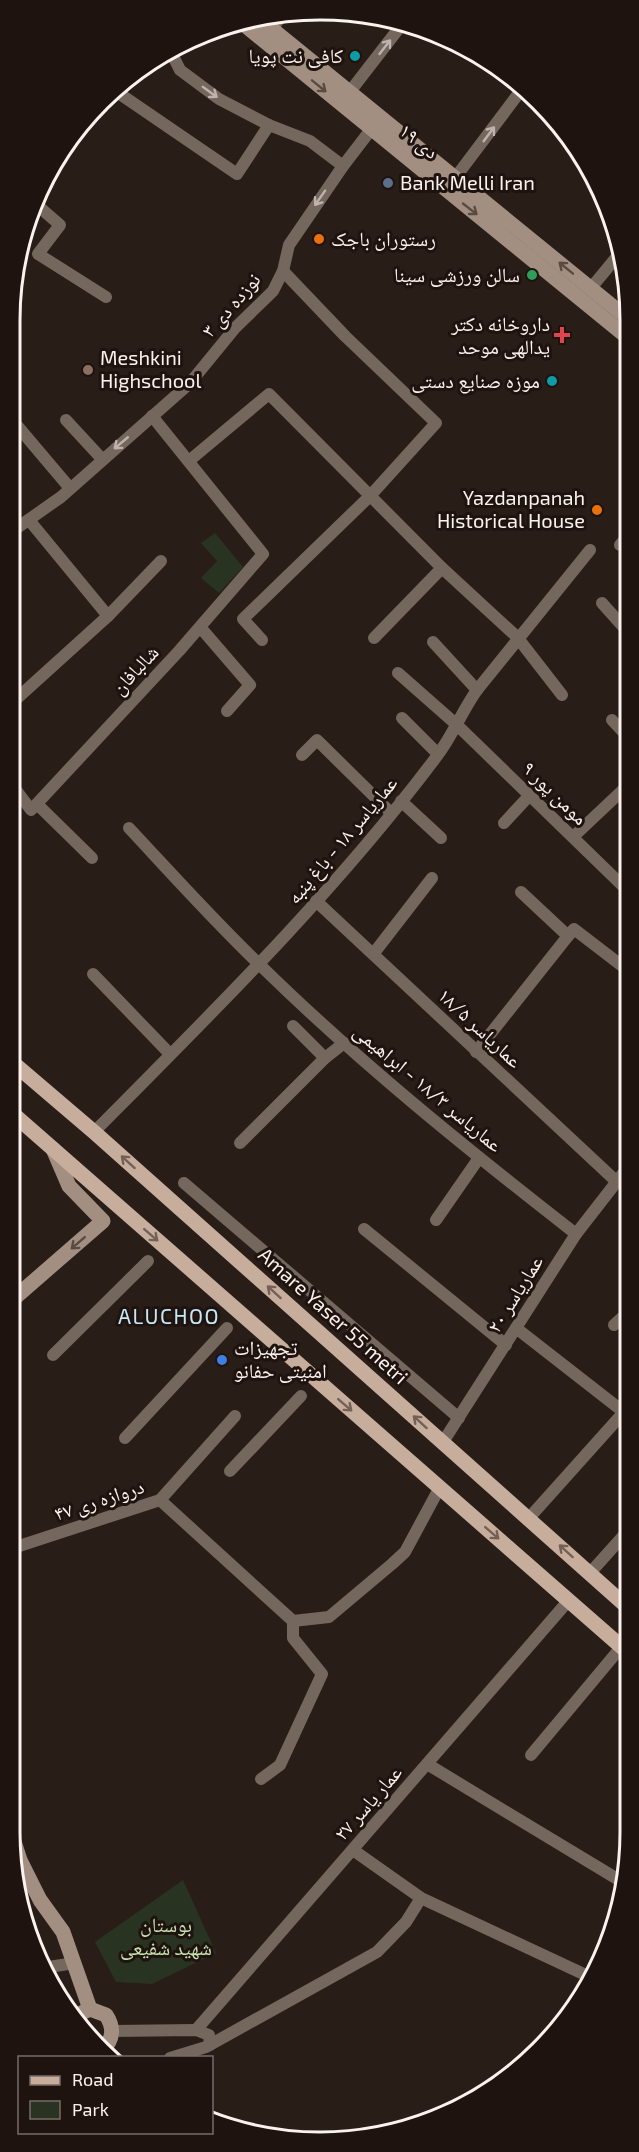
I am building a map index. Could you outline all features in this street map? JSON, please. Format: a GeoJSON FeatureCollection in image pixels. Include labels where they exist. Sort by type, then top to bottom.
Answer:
{"type":"FeatureCollection","features":[{"type":"Feature","properties":{"kind":"main road","name":"۱۹ دی"},"geometry":{"type":"LineString","coordinates":[[262,25],[268,34]]}},
{"type":"Feature","properties":{"kind":"main road","name":"۱۹ دی"},"geometry":{"type":"LineString","coordinates":[[253,27],[268,34],[451,184],[620,331]]}},
{"type":"Feature","properties":{"kind":"main road","name":"۱۹ دی"},"geometry":{"type":"LineString","coordinates":[[451,184],[620,312]]}},
{"type":"Feature","properties":{"kind":"main road","name":"Amare Yaser 55 metri"},"geometry":{"type":"LineString","coordinates":[[20,1069],[620,1600]]}},
{"type":"Feature","properties":{"kind":"main road"},"geometry":{"type":"LineString","coordinates":[[20,1120],[620,1645]]}},
{"type":"Feature","properties":{"kind":"main road"},"geometry":{"type":"LineString","coordinates":[[20,1293],[103,1221],[69,1186],[53,1149]]}},
{"type":"Feature","properties":{"kind":"main road"},"geometry":{"type":"LineString","coordinates":[[21,1862],[40,1900],[63,1932],[90,2009]]}},
{"type":"Feature","properties":{"kind":"main road"},"geometry":{"type":"LineString","coordinates":[[80,2013],[90,2009],[106,2015],[112,2031],[111,2039],[107,2044]]}},
{"type":"Feature","properties":{"kind":"street"},"geometry":{"type":"LineString","coordinates":[[268,34],[276,23]]}},
{"type":"Feature","properties":{"kind":"street"},"geometry":{"type":"LineString","coordinates":[[345,98],[398,30]]}},
{"type":"Feature","properties":{"kind":"street"},"geometry":{"type":"LineString","coordinates":[[174,58],[180,70],[219,99],[269,125],[310,141],[343,166]]}},
{"type":"Feature","properties":{"kind":"street"},"geometry":{"type":"LineString","coordinates":[[121,95],[237,174],[269,125]]}},
{"type":"Feature","properties":{"kind":"street"},"geometry":{"type":"LineString","coordinates":[[451,184],[518,95]]}},
{"type":"Feature","properties":{"kind":"street","name":"نوزده دی ۳"},"geometry":{"type":"LineString","coordinates":[[20,526],[61,497],[69,487],[190,383],[235,328],[273,291],[283,271],[289,245],[343,166],[376,123]]}},
{"type":"Feature","properties":{"kind":"street"},"geometry":{"type":"LineString","coordinates":[[41,208],[60,225],[38,254],[106,297]]}},
{"type":"Feature","properties":{"kind":"street"},"geometry":{"type":"LineString","coordinates":[[591,288],[614,260]]}},
{"type":"Feature","properties":{"kind":"street"},"geometry":{"type":"LineString","coordinates":[[262,640],[243,619],[370,496],[436,423],[345,336],[283,271]]}},
{"type":"Feature","properties":{"kind":"street"},"geometry":{"type":"LineString","coordinates":[[152,416],[190,460],[269,394],[442,568],[517,637],[562,695]]}},
{"type":"Feature","properties":{"kind":"street"},"geometry":{"type":"LineString","coordinates":[[66,420],[102,459]]}},
{"type":"Feature","properties":{"kind":"street"},"geometry":{"type":"LineString","coordinates":[[20,429],[69,487]]}},
{"type":"Feature","properties":{"kind":"street","name":"شالبافان"},"geometry":{"type":"LineString","coordinates":[[34,807],[264,554],[190,460]]}},
{"type":"Feature","properties":{"kind":"street"},"geometry":{"type":"LineString","coordinates":[[29,520],[108,616]]}},
{"type":"Feature","properties":{"kind":"street","name":"عماریاسر ۱۸ - باغ پنبه"},"geometry":{"type":"LineString","coordinates":[[94,1132],[260,966],[391,813],[438,754],[457,725],[462,710],[517,637],[590,550]]}},
{"type":"Feature","properties":{"kind":"street"},"geometry":{"type":"LineString","coordinates":[[20,696],[108,616],[161,561]]}},
{"type":"Feature","properties":{"kind":"street"},"geometry":{"type":"LineString","coordinates":[[374,638],[442,568]]}},
{"type":"Feature","properties":{"kind":"street"},"geometry":{"type":"LineString","coordinates":[[602,603],[620,623]]}},
{"type":"Feature","properties":{"kind":"street"},"geometry":{"type":"LineString","coordinates":[[200,627],[250,685],[227,711]]}},
{"type":"Feature","properties":{"kind":"street"},"geometry":{"type":"LineString","coordinates":[[434,642],[477,690]]}},
{"type":"Feature","properties":{"kind":"street","name":"مومن پور ۹"},"geometry":{"type":"LineString","coordinates":[[398,673],[457,725],[620,883]]}},
{"type":"Feature","properties":{"kind":"street"},"geometry":{"type":"LineString","coordinates":[[402,718],[438,754]]}},
{"type":"Feature","properties":{"kind":"street"},"geometry":{"type":"LineString","coordinates":[[612,720],[620,729]]}},
{"type":"Feature","properties":{"kind":"street"},"geometry":{"type":"LineString","coordinates":[[302,755],[317,740],[391,813]]}},
{"type":"Feature","properties":{"kind":"street"},"geometry":{"type":"LineString","coordinates":[[20,793],[92,858]]}},
{"type":"Feature","properties":{"kind":"street"},"geometry":{"type":"LineString","coordinates":[[573,837],[620,793]]}},
{"type":"Feature","properties":{"kind":"street"},"geometry":{"type":"LineString","coordinates":[[504,823],[530,796]]}},
{"type":"Feature","properties":{"kind":"street"},"geometry":{"type":"LineString","coordinates":[[401,801],[441,838]]}},
{"type":"Feature","properties":{"kind":"street","name":"عماریاسر ۱۸/۳ - ابراهیمی"},"geometry":{"type":"LineString","coordinates":[[129,828],[260,966],[344,1043],[479,1158],[576,1234]]}},
{"type":"Feature","properties":{"kind":"street"},"geometry":{"type":"LineString","coordinates":[[374,953],[432,878]]}},
{"type":"Feature","properties":{"kind":"street"},"geometry":{"type":"LineString","coordinates":[[521,892],[568,936]]}},
{"type":"Feature","properties":{"kind":"street","name":"عماریاسر ۱۸/۵"},"geometry":{"type":"LineString","coordinates":[[316,901],[374,953],[476,1052],[620,1175]]}},
{"type":"Feature","properties":{"kind":"street"},"geometry":{"type":"LineString","coordinates":[[476,1052],[574,929],[620,964]]}},
{"type":"Feature","properties":{"kind":"street"},"geometry":{"type":"LineString","coordinates":[[93,974],[170,1054]]}},
{"type":"Feature","properties":{"kind":"street"},"geometry":{"type":"LineString","coordinates":[[293,1026],[325,1058]]}},
{"type":"Feature","properties":{"kind":"street"},"geometry":{"type":"LineString","coordinates":[[240,1143],[325,1058],[344,1043]]}},
{"type":"Feature","properties":{"kind":"street"},"geometry":{"type":"LineString","coordinates":[[436,1220],[479,1158]]}},
{"type":"Feature","properties":{"kind":"street","name":"عماریاسر ۲۰"},"geometry":{"type":"LineString","coordinates":[[442,1442],[576,1234],[620,1179]]}},
{"type":"Feature","properties":{"kind":"street"},"geometry":{"type":"LineString","coordinates":[[184,1183],[459,1418]]}},
{"type":"Feature","properties":{"kind":"street"},"geometry":{"type":"LineString","coordinates":[[364,1229],[506,1345]]}},
{"type":"Feature","properties":{"kind":"street"},"geometry":{"type":"LineString","coordinates":[[53,1355],[148,1261]]}},
{"type":"Feature","properties":{"kind":"street"},"geometry":{"type":"LineString","coordinates":[[614,1325],[620,1320]]}},
{"type":"Feature","properties":{"kind":"street"},"geometry":{"type":"LineString","coordinates":[[125,1438],[227,1328]]}},
{"type":"Feature","properties":{"kind":"street"},"geometry":{"type":"LineString","coordinates":[[516,1328],[620,1408]]}},
{"type":"Feature","properties":{"kind":"street"},"geometry":{"type":"LineString","coordinates":[[230,1471],[301,1396]]}},
{"type":"Feature","properties":{"kind":"street","name":"دروازه ری ۴۷"},"geometry":{"type":"LineString","coordinates":[[20,1546],[160,1500],[235,1416]]}},
{"type":"Feature","properties":{"kind":"street"},"geometry":{"type":"LineString","coordinates":[[529,1518],[620,1418]]}},
{"type":"Feature","properties":{"kind":"street"},"geometry":{"type":"LineString","coordinates":[[293,1621],[329,1617],[392,1564],[405,1552],[440,1487]]}},
{"type":"Feature","properties":{"kind":"street"},"geometry":{"type":"LineString","coordinates":[[160,1500],[293,1621],[293,1638],[322,1674],[280,1765],[261,1779]]}},
{"type":"Feature","properties":{"kind":"street"},"geometry":{"type":"LineString","coordinates":[[590,1573],[620,1540]]}},
{"type":"Feature","properties":{"kind":"street","name":"عمار یاسر ۲۷"},"geometry":{"type":"LineString","coordinates":[[196,2030],[569,1600]]}},
{"type":"Feature","properties":{"kind":"street"},"geometry":{"type":"LineString","coordinates":[[531,1755],[620,1651]]}},
{"type":"Feature","properties":{"kind":"street"},"geometry":{"type":"LineString","coordinates":[[427,1764],[616,1878]]}},
{"type":"Feature","properties":{"kind":"street"},"geometry":{"type":"LineString","coordinates":[[352,1850],[421,1898],[584,1974]]}},
{"type":"Feature","properties":{"kind":"street"},"geometry":{"type":"LineString","coordinates":[[176,2056],[210,2045],[342,1973],[388,1942],[421,1898]]}},
{"type":"Feature","properties":{"kind":"street"},"geometry":{"type":"LineString","coordinates":[[51,1967],[74,1963]]}},
{"type":"Feature","properties":{"kind":"street"},"geometry":{"type":"LineString","coordinates":[[112,2031],[196,2030],[209,2035],[210,2045]]}},
{"type":"Feature","properties":{"kind":"green space"},"geometry":{"type":"Polygon","coordinates":[[[215,533],[243,567],[219,593],[201,578],[217,561],[201,543],[215,533]]]}},
{"type":"Feature","properties":{"kind":"green space","name":"بوستان شهید شفیعی"},"geometry":{"type":"Polygon","coordinates":[[[183,1880],[216,1953],[152,1984],[116,1982],[95,1942],[183,1880]]]}},
{"type":"Feature","properties":{"kind":"place","name":"کافی نت پویا"},"geometry":{"type":"Point","coordinates":[355,56]}},
{"type":"Feature","properties":{"kind":"place","name":"Bank Melli Iran"},"geometry":{"type":"Point","coordinates":[388,183]}},
{"type":"Feature","properties":{"kind":"place","name":"رستوران باجک"},"geometry":{"type":"Point","coordinates":[319,239]}},
{"type":"Feature","properties":{"kind":"place","name":"سالن ورزشی سینا"},"geometry":{"type":"Point","coordinates":[532,275]}},
{"type":"Feature","properties":{"kind":"place","name":"داروخانه دکتر یدالهی موحد"},"geometry":{"type":"Point","coordinates":[562,335]}},
{"type":"Feature","properties":{"kind":"place","name":"Meshkini Highschool"},"geometry":{"type":"Point","coordinates":[88,370]}},
{"type":"Feature","properties":{"kind":"place","name":"موزه صنایع دستی"},"geometry":{"type":"Point","coordinates":[552,381]}},
{"type":"Feature","properties":{"kind":"place","name":"Yazdanpanah Historical House"},"geometry":{"type":"Point","coordinates":[597,510]}},
{"type":"Feature","properties":{"kind":"place","name":"تجهیزات امنیتی حفانو"},"geometry":{"type":"Point","coordinates":[222,1360]}},
{"type":"Feature","properties":{"kind":"district","name":"ALUCHOO"},"geometry":{"type":"Point","coordinates":[169,1317]}}]}
